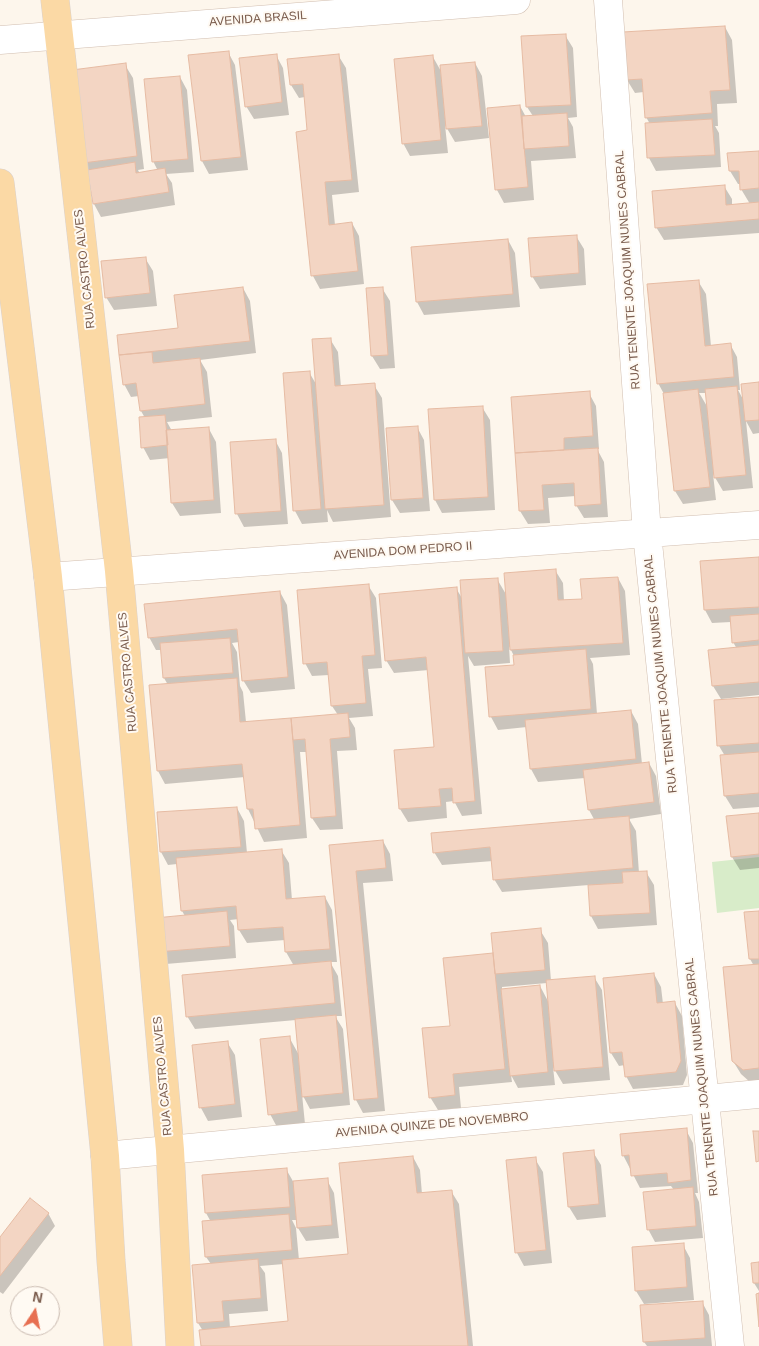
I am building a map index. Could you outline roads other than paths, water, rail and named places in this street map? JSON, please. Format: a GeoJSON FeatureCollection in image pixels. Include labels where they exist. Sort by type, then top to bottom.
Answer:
{"type":"FeatureCollection","features":[{"type":"Feature","properties":{"kind":"main road","name":"RUA CASTRO ALVES"},"geometry":{"type":"LineString","coordinates":[[55,0],[119,571],[170,1150],[180,1346]]}},
{"type":"Feature","properties":{"kind":"main road"},"geometry":{"type":"LineString","coordinates":[[0,183],[48,577],[105,1156],[118,1346]]}},
{"type":"Feature","properties":{"kind":"street","name":"AVENIDA BRASIL"},"geometry":{"type":"LineString","coordinates":[[0,40],[516,0]]}},
{"type":"Feature","properties":{"kind":"street","name":"RUA TENENTE JOAQUIM NUNES CABRAL"},"geometry":{"type":"LineString","coordinates":[[608,0],[647,533],[730,1346]]}},
{"type":"Feature","properties":{"kind":"street","name":"AVENIDA DOM PEDRO II"},"geometry":{"type":"LineString","coordinates":[[48,577],[759,525]]}},
{"type":"Feature","properties":{"kind":"street","name":"AVENIDA QUINZE DE NOVEMBRO"},"geometry":{"type":"LineString","coordinates":[[105,1156],[759,1094]]}}]}
